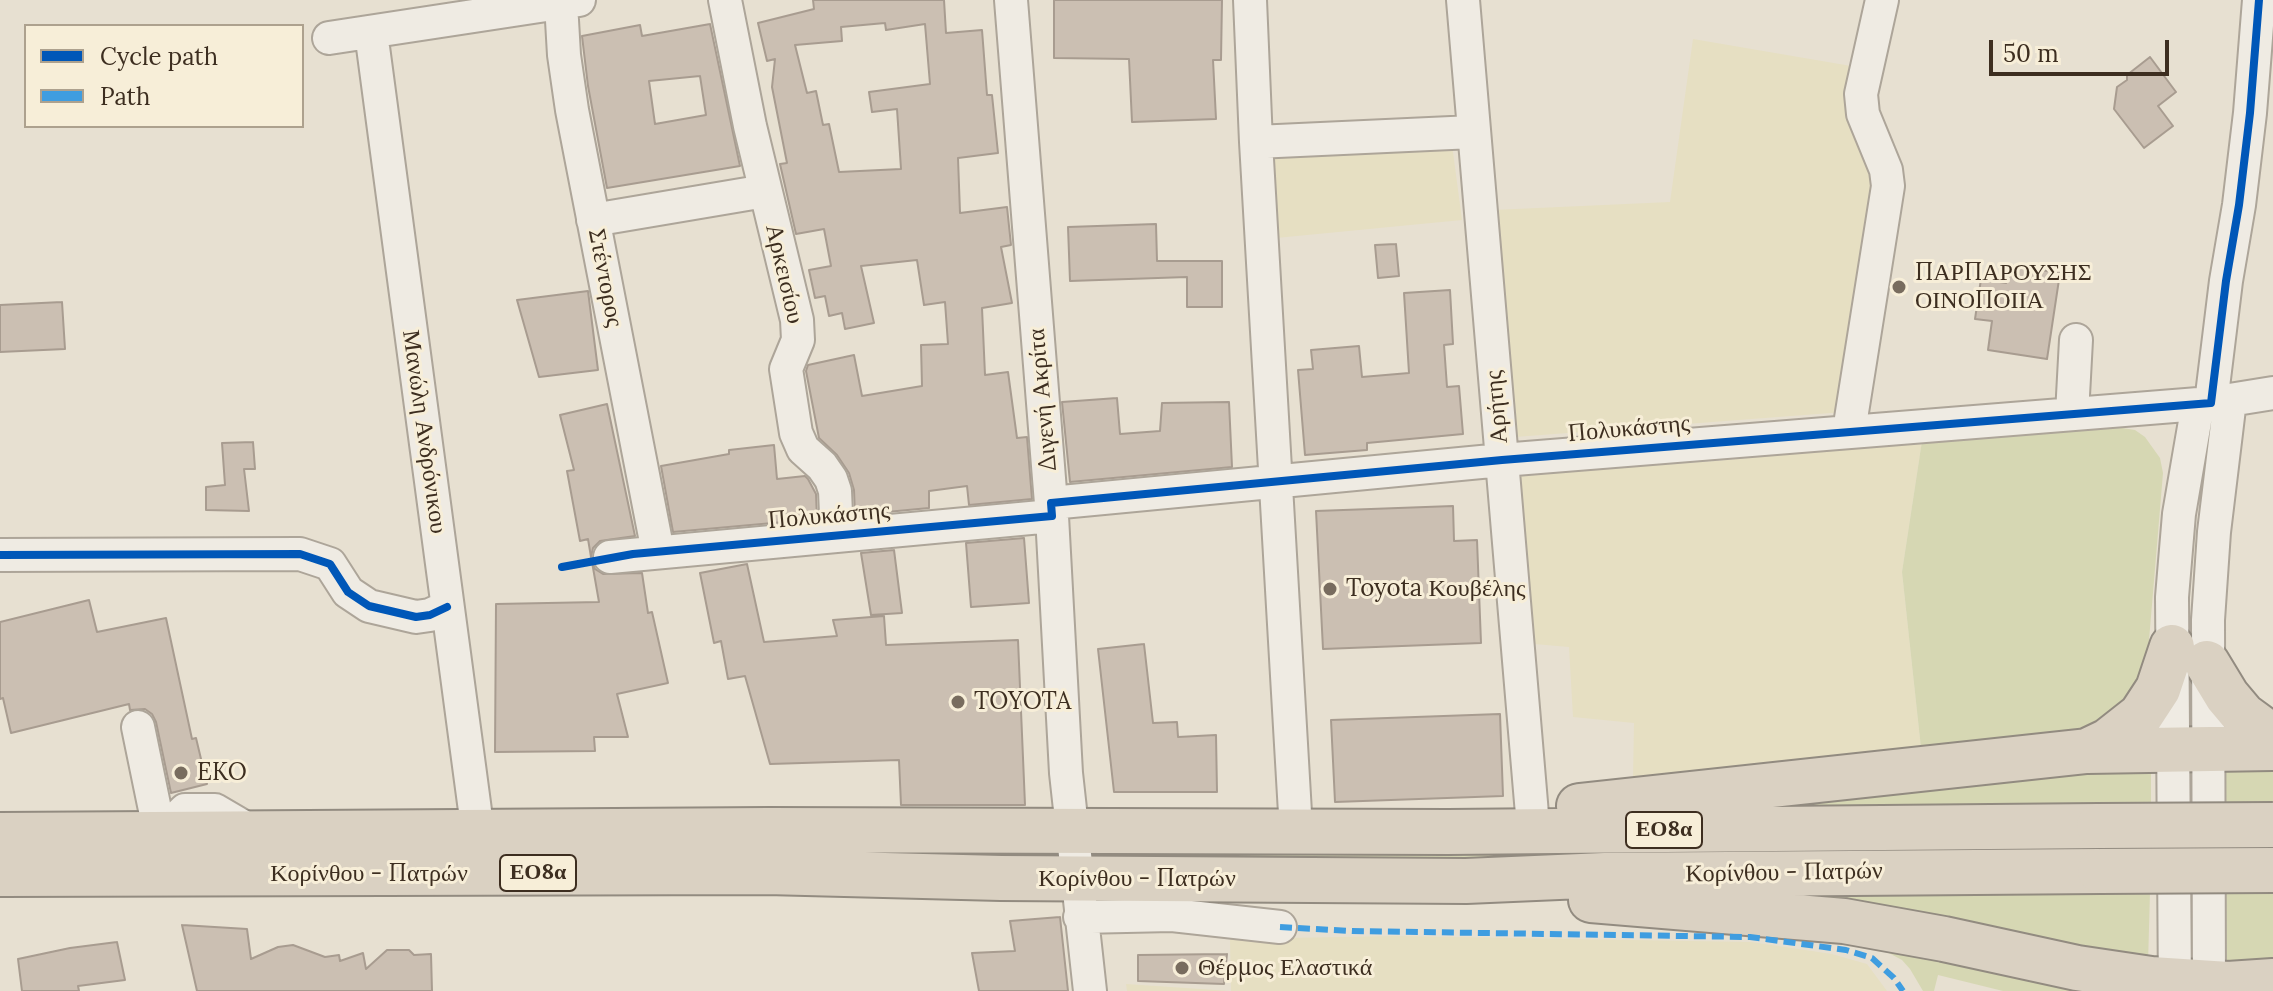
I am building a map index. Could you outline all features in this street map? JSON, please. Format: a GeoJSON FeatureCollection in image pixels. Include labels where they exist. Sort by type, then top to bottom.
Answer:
{"type":"FeatureCollection","features":[{"type":"Feature","properties":{"kind":"highway"},"geometry":{"type":"LineString","coordinates":[[2087,751],[2108,741],[2141,715],[2158,689],[2190,655],[2243,715],[2273,737]]}},
{"type":"Feature","properties":{"kind":"highway"},"geometry":{"type":"LineString","coordinates":[[1448,832],[1596,804],[2087,751],[2273,748]]}},
{"type":"Feature","properties":{"kind":"highway","name":"Κορίνθου - Πατρών"},"geometry":{"type":"LineString","coordinates":[[0,835],[769,830],[1448,832],[2273,825]]}},
{"type":"Feature","properties":{"kind":"highway","name":"Κορίνθου - Πατρών"},"geometry":{"type":"LineString","coordinates":[[0,874],[767,872],[1078,898],[1605,875],[2273,870]]}},
{"type":"Feature","properties":{"kind":"highway"},"geometry":{"type":"LineString","coordinates":[[1466,881],[1609,902],[1844,921],[2077,968],[2192,986],[2273,981]]}},
{"type":"Feature","properties":{"kind":"highway"},"geometry":{"type":"LineString","coordinates":[[2077,968],[2124,991]]}},
{"type":"Feature","properties":{"kind":"street","name":"Αρκεισίου"},"geometry":{"type":"LineString","coordinates":[[725,0],[765,191],[797,320],[798,340],[786,369],[796,433],[803,449],[831,479],[835,491],[837,536]]}},
{"type":"Feature","properties":{"kind":"street","name":"Διγενή Ακρίτα"},"geometry":{"type":"LineString","coordinates":[[1011,0],[1052,510],[1071,833],[1090,991]]}},
{"type":"Feature","properties":{"kind":"street"},"geometry":{"type":"LineString","coordinates":[[1250,0],[1296,830]]}},
{"type":"Feature","properties":{"kind":"street","name":"Αρήτης"},"geometry":{"type":"LineString","coordinates":[[1463,0],[1532,814]]}},
{"type":"Feature","properties":{"kind":"street"},"geometry":{"type":"LineString","coordinates":[[1849,431],[1888,186],[1886,170],[1863,114],[1861,94],[1882,0]]}},
{"type":"Feature","properties":{"kind":"street"},"geometry":{"type":"LineString","coordinates":[[2190,655],[2213,544],[2213,402],[2260,142],[2259,0]]}},
{"type":"Feature","properties":{"kind":"street"},"geometry":{"type":"LineString","coordinates":[[329,38],[570,1]]}},
{"type":"Feature","properties":{"kind":"street","name":"Στέντορος"},"geometry":{"type":"LineString","coordinates":[[570,1],[564,55],[658,552]]}},
{"type":"Feature","properties":{"kind":"street","name":"Μανώλη Ανδρόνικου"},"geometry":{"type":"LineString","coordinates":[[371,32],[478,833]]}},
{"type":"Feature","properties":{"kind":"street"},"geometry":{"type":"LineString","coordinates":[[1256,142],[1473,132]]}},
{"type":"Feature","properties":{"kind":"street"},"geometry":{"type":"LineString","coordinates":[[593,220],[765,191]]}},
{"type":"Feature","properties":{"kind":"street"},"geometry":{"type":"LineString","coordinates":[[2072,414],[2076,340]]}},
{"type":"Feature","properties":{"kind":"street","name":"Πολυκάστης"},"geometry":{"type":"LineString","coordinates":[[610,557],[837,536],[1276,483],[1502,460],[2213,402],[2273,393]]}},
{"type":"Feature","properties":{"kind":"street"},"geometry":{"type":"LineString","coordinates":[[2192,986],[2190,655],[2175,550],[2187,467],[2213,402]]}},
{"type":"Feature","properties":{"kind":"street"},"geometry":{"type":"LineString","coordinates":[[2143,408],[2179,448],[2187,467]]}},
{"type":"Feature","properties":{"kind":"street"},"geometry":{"type":"LineString","coordinates":[[0,555],[300,554],[330,564],[346,590],[369,606],[416,617],[447,607]]}},
{"type":"Feature","properties":{"kind":"street"},"geometry":{"type":"LineString","coordinates":[[138,727],[160,834]]}},
{"type":"Feature","properties":{"kind":"street"},"geometry":{"type":"LineString","coordinates":[[1078,898],[1172,915],[1280,927]]}},
{"type":"Feature","properties":{"kind":"shaded area"},"geometry":{"type":"Polygon","coordinates":[[[1693,39],[1857,67],[1875,162],[1844,412],[1515,437],[1493,210],[1670,202],[1693,39]]]}},
{"type":"Feature","properties":{"kind":"shaded area"},"geometry":{"type":"Polygon","coordinates":[[[1451,137],[1462,220],[1266,239],[1260,149],[1451,137]]]}},
{"type":"Feature","properties":{"kind":"shaded area"},"geometry":{"type":"Polygon","coordinates":[[[1922,441],[1902,572],[1921,748],[1633,779],[1634,723],[1573,717],[1569,647],[1534,644],[1520,473],[1716,461],[1922,441]]]}},
{"type":"Feature","properties":{"kind":"shaded area"},"geometry":{"type":"Polygon","coordinates":[[[1395,936],[1751,942],[1832,954],[1867,964],[1887,991],[1231,991],[1230,939],[1395,936]]]}},
{"type":"Feature","properties":{"kind":"shaded area"},"geometry":{"type":"Polygon","coordinates":[[[1126,984],[1230,991],[1127,991],[1126,984]]]}},
{"type":"Feature","properties":{"kind":"green space"},"geometry":{"type":"Polygon","coordinates":[[[2116,427],[2135,430],[2145,437],[2160,458],[2163,473],[2147,664],[2142,680],[2113,717],[2078,735],[1921,748],[1902,572],[1922,441],[2116,427]]]}},
{"type":"Feature","properties":{"kind":"green space"},"geometry":{"type":"Polygon","coordinates":[[[2221,758],[2273,761],[2273,806],[2221,806],[2221,758]]]}},
{"type":"Feature","properties":{"kind":"green space"},"geometry":{"type":"Polygon","coordinates":[[[2151,763],[2151,806],[1713,810],[2151,763]]]}},
{"type":"Feature","properties":{"kind":"green space"},"geometry":{"type":"Polygon","coordinates":[[[2273,842],[2273,851],[1118,862],[1118,855],[1265,854],[1315,850],[2273,842]]]}},
{"type":"Feature","properties":{"kind":"green space"},"geometry":{"type":"Polygon","coordinates":[[[2150,892],[2148,964],[1732,895],[2150,892]]]}},
{"type":"Feature","properties":{"kind":"green space"},"geometry":{"type":"Polygon","coordinates":[[[2221,892],[2273,892],[2273,970],[2223,974],[2221,892]]]}},
{"type":"Feature","properties":{"kind":"green space"},"geometry":{"type":"Polygon","coordinates":[[[1890,945],[2097,991],[2003,991],[1938,975],[1934,991],[1923,991],[1902,960],[1887,952],[1890,945]]]}},
{"type":"Feature","properties":{"kind":"building"},"geometry":{"type":"Polygon","coordinates":[[[813,0],[944,0],[946,33],[982,30],[987,95],[992,95],[998,153],[958,158],[960,213],[1007,207],[1011,245],[1001,247],[1012,303],[982,308],[985,375],[1008,372],[1017,438],[1027,437],[1032,499],[969,505],[967,486],[929,491],[929,508],[855,515],[854,490],[849,473],[837,455],[819,438],[806,371],[808,365],[854,355],[862,396],[922,386],[921,345],[948,344],[945,302],[924,305],[917,260],[861,266],[874,323],[845,329],[842,313],[829,316],[825,296],[815,298],[809,270],[831,266],[824,229],[796,234],[780,164],[787,163],[772,87],[775,59],[767,61],[758,23],[814,9],[813,0]],[[885,23],[841,27],[842,41],[795,45],[807,93],[816,91],[823,125],[829,124],[839,172],[901,169],[897,109],[872,112],[869,92],[930,84],[925,24],[886,30],[885,23]]]}},
{"type":"Feature","properties":{"kind":"building"},"geometry":{"type":"Polygon","coordinates":[[[1054,0],[1222,0],[1221,60],[1213,60],[1216,119],[1132,122],[1129,59],[1054,58],[1054,0]]]}},
{"type":"Feature","properties":{"kind":"building"},"geometry":{"type":"Polygon","coordinates":[[[710,24],[740,166],[607,188],[582,36],[640,25],[642,36],[710,24]],[[700,76],[649,81],[655,124],[706,115],[700,76]]]}},
{"type":"Feature","properties":{"kind":"building"},"geometry":{"type":"Polygon","coordinates":[[[2150,57],[2176,92],[2158,106],[2173,126],[2144,148],[2114,109],[2117,87],[2150,57]]]}},
{"type":"Feature","properties":{"kind":"building"},"geometry":{"type":"Polygon","coordinates":[[[1156,224],[1157,261],[1222,261],[1222,307],[1187,307],[1187,277],[1070,281],[1068,227],[1156,224]]]}},
{"type":"Feature","properties":{"kind":"building"},"geometry":{"type":"Polygon","coordinates":[[[1396,244],[1399,276],[1378,278],[1375,245],[1396,244]]]}},
{"type":"Feature","properties":{"kind":"building"},"geometry":{"type":"Polygon","coordinates":[[[2009,265],[2060,273],[2047,359],[1988,350],[1992,321],[1975,319],[1981,279],[2006,283],[2009,265]]]}},
{"type":"Feature","properties":{"kind":"building"},"geometry":{"type":"Polygon","coordinates":[[[1450,290],[1453,344],[1444,345],[1447,387],[1459,386],[1463,434],[1367,443],[1367,450],[1305,455],[1298,370],[1313,369],[1311,350],[1359,346],[1362,377],[1409,373],[1404,293],[1450,290]]]}},
{"type":"Feature","properties":{"kind":"building"},"geometry":{"type":"Polygon","coordinates":[[[588,291],[598,370],[539,377],[517,300],[588,291]]]}},
{"type":"Feature","properties":{"kind":"building"},"geometry":{"type":"Polygon","coordinates":[[[62,302],[65,349],[0,352],[0,305],[62,302]]]}},
{"type":"Feature","properties":{"kind":"building"},"geometry":{"type":"Polygon","coordinates":[[[1117,398],[1120,434],[1160,431],[1162,403],[1229,402],[1232,467],[1070,482],[1062,402],[1117,398]]]}},
{"type":"Feature","properties":{"kind":"building"},"geometry":{"type":"Polygon","coordinates":[[[607,404],[635,536],[600,541],[593,548],[591,557],[588,539],[580,541],[567,471],[574,470],[560,415],[607,404]]]}},
{"type":"Feature","properties":{"kind":"building"},"geometry":{"type":"Polygon","coordinates":[[[253,442],[255,469],[244,469],[249,511],[206,510],[206,487],[225,485],[222,443],[253,442]]]}},
{"type":"Feature","properties":{"kind":"building"},"geometry":{"type":"Polygon","coordinates":[[[774,445],[777,479],[805,476],[808,479],[816,494],[817,519],[673,532],[661,466],[729,454],[729,450],[774,445]]]}},
{"type":"Feature","properties":{"kind":"building"},"geometry":{"type":"Polygon","coordinates":[[[1453,506],[1454,541],[1477,540],[1481,643],[1323,649],[1316,511],[1453,506]]]}},
{"type":"Feature","properties":{"kind":"building"},"geometry":{"type":"Polygon","coordinates":[[[1024,538],[1029,603],[971,607],[966,543],[1024,538]]]}},
{"type":"Feature","properties":{"kind":"building"},"geometry":{"type":"Polygon","coordinates":[[[894,550],[902,613],[871,615],[861,553],[894,550]]]}},
{"type":"Feature","properties":{"kind":"building"},"geometry":{"type":"Polygon","coordinates":[[[592,562],[595,569],[603,574],[642,573],[648,613],[652,612],[668,683],[617,694],[628,737],[594,737],[595,751],[495,752],[496,604],[599,602],[592,562]]]}},
{"type":"Feature","properties":{"kind":"building"},"geometry":{"type":"Polygon","coordinates":[[[747,564],[764,642],[837,636],[833,620],[884,616],[886,645],[1018,640],[1025,805],[901,805],[899,760],[770,764],[745,676],[728,679],[721,641],[714,643],[700,573],[747,564]]]}},
{"type":"Feature","properties":{"kind":"building"},"geometry":{"type":"Polygon","coordinates":[[[89,600],[97,632],[166,618],[192,739],[196,738],[207,784],[171,793],[156,722],[145,709],[130,710],[129,704],[11,733],[3,698],[0,699],[0,622],[89,600]]]}},
{"type":"Feature","properties":{"kind":"building"},"geometry":{"type":"Polygon","coordinates":[[[1144,644],[1153,723],[1177,722],[1178,737],[1216,735],[1217,792],[1114,792],[1098,649],[1144,644]]]}},
{"type":"Feature","properties":{"kind":"building"},"geometry":{"type":"Polygon","coordinates":[[[1500,714],[1503,796],[1335,802],[1331,720],[1500,714]]]}},
{"type":"Feature","properties":{"kind":"building"},"geometry":{"type":"Polygon","coordinates":[[[1060,917],[1068,991],[979,991],[972,953],[1015,951],[1010,921],[1060,917]]]}},
{"type":"Feature","properties":{"kind":"building"},"geometry":{"type":"Polygon","coordinates":[[[182,925],[247,929],[251,959],[278,947],[293,945],[325,957],[339,955],[340,961],[363,953],[366,969],[387,950],[409,950],[414,955],[431,954],[432,991],[197,991],[182,925]]]}},
{"type":"Feature","properties":{"kind":"building"},"geometry":{"type":"Polygon","coordinates":[[[117,942],[125,980],[78,986],[79,991],[22,991],[18,959],[117,942]]]}},
{"type":"Feature","properties":{"kind":"building","name":"Θέρμος Ελαστικά"},"geometry":{"type":"Polygon","coordinates":[[[1227,954],[1224,984],[1138,981],[1138,955],[1227,954]]]}},
{"type":"Feature","properties":{"kind":"marked path"},"geometry":{"type":"LineString","coordinates":[[1280,927],[1352,931],[1750,937],[1846,950],[1872,958],[1903,991]]}},
{"type":"Feature","properties":{"kind":"cycle path"},"geometry":{"type":"LineString","coordinates":[[562,567],[633,554],[1052,516],[1051,503],[1502,460],[2211,403],[2250,113],[2259,0]]}},
{"type":"Feature","properties":{"kind":"cycle path"},"geometry":{"type":"LineString","coordinates":[[0,555],[300,554],[330,564],[348,592],[369,606],[416,617],[447,607]]}},
{"type":"Feature","properties":{"kind":"place","name":"ΠΑΡΠΑΡΟΥΣΗΣ ΟΙΝΟΠΟΙΙΑ"},"geometry":{"type":"Point","coordinates":[1899,287]}},
{"type":"Feature","properties":{"kind":"place","name":"Toyota Κουβέλης"},"geometry":{"type":"Point","coordinates":[1330,589]}},
{"type":"Feature","properties":{"kind":"place","name":"TOYOTA"},"geometry":{"type":"Point","coordinates":[958,702]}},
{"type":"Feature","properties":{"kind":"place","name":"EKO"},"geometry":{"type":"Point","coordinates":[181,773]}},
{"type":"Feature","properties":{"kind":"place","name":"Θέρμος Ελαστικά"},"geometry":{"type":"Point","coordinates":[1182,968]}}]}
